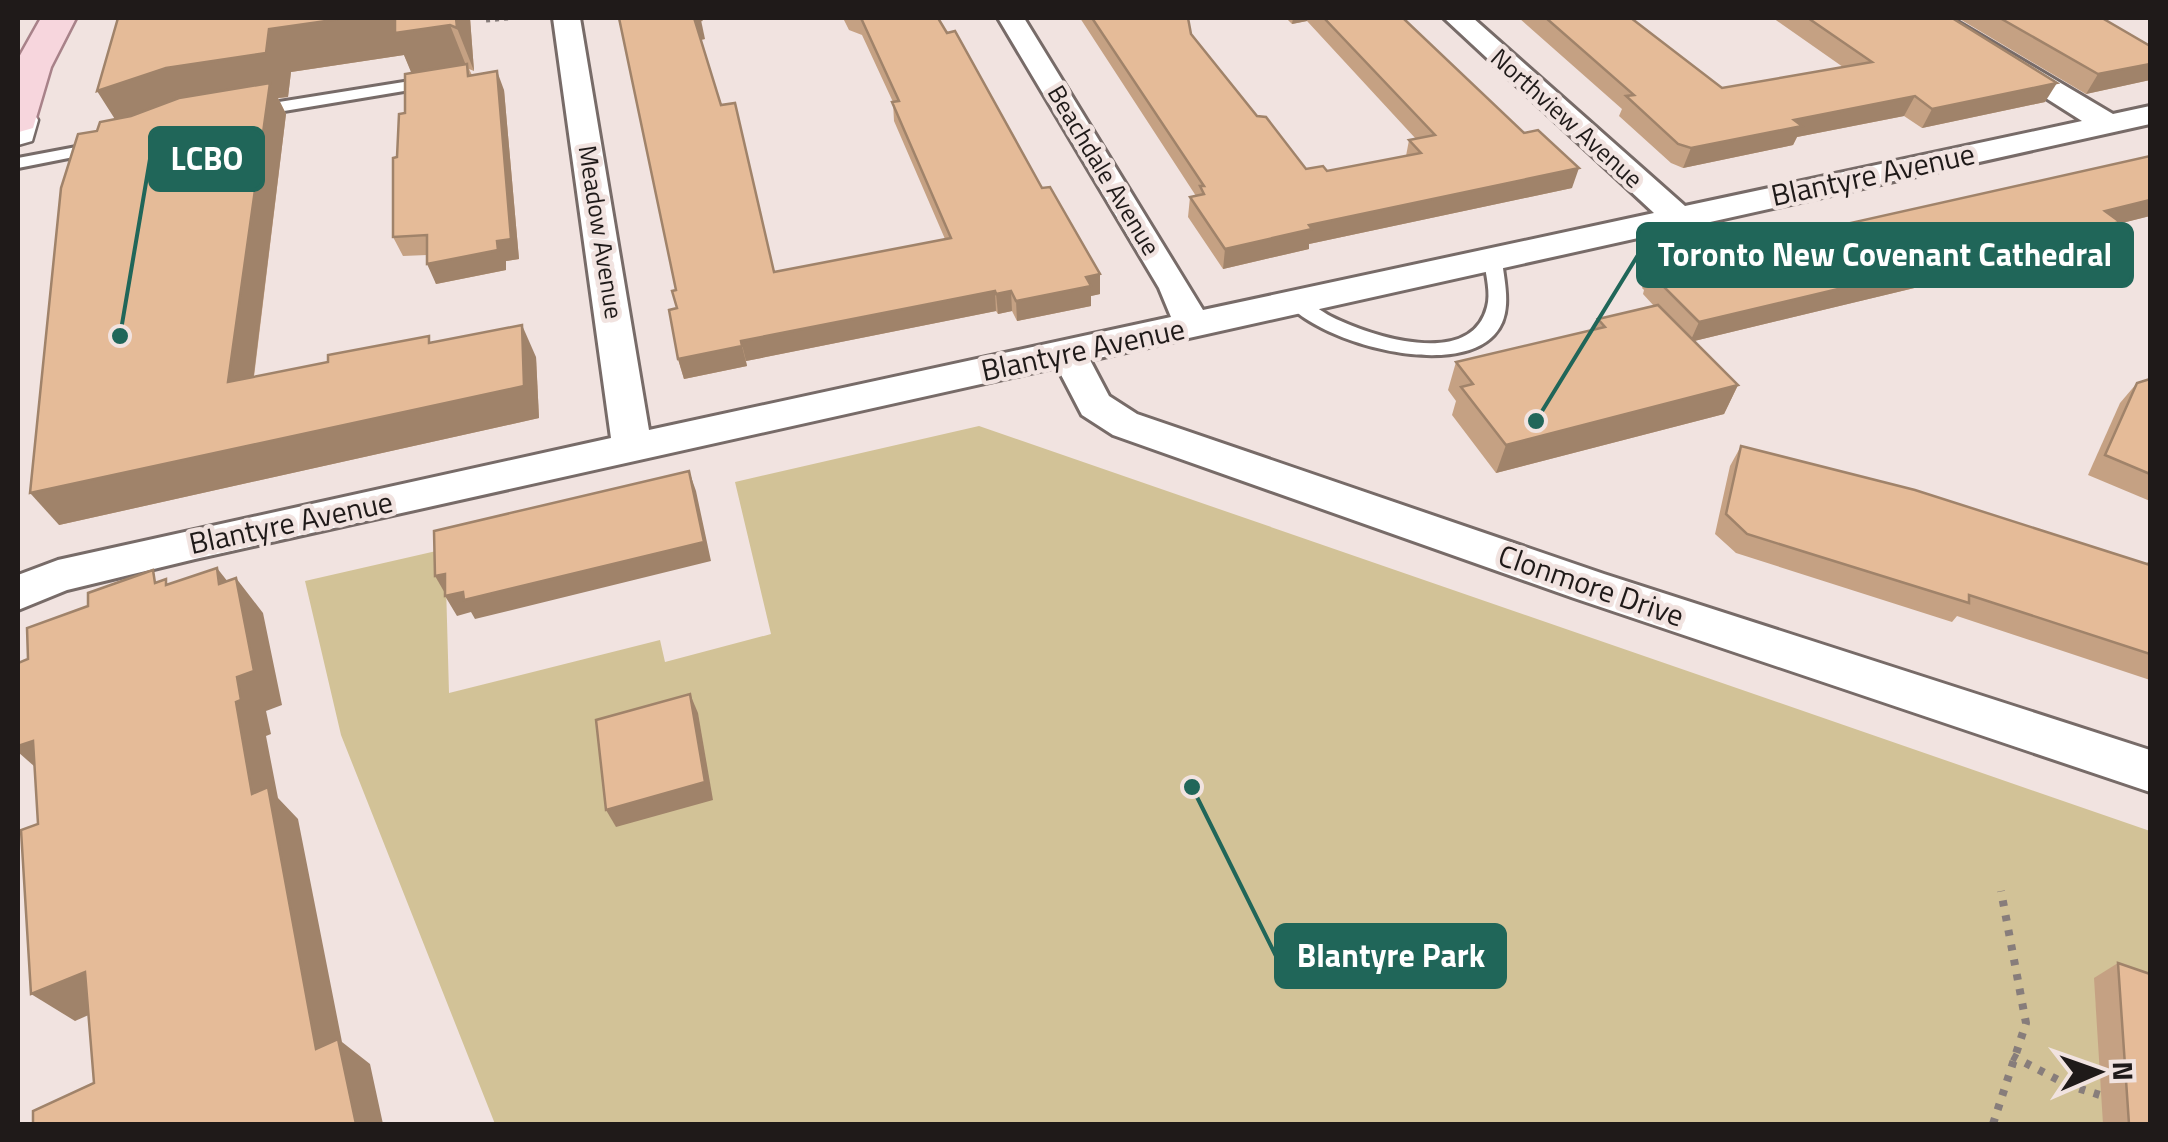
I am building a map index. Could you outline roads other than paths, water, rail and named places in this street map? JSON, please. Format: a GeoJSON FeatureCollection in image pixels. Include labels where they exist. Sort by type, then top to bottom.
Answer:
{"type":"FeatureCollection","features":[{"type":"Feature","properties":{"kind":"main road"},"geometry":{"type":"LineString","coordinates":[[18,126],[22,93],[34,58],[58,18]]}},
{"type":"Feature","properties":{"kind":"street","name":"Meadow Avenue"},"geometry":{"type":"LineString","coordinates":[[566,18],[632,446]]}},
{"type":"Feature","properties":{"kind":"street","name":"Beachdale Avenue"},"geometry":{"type":"LineString","coordinates":[[1012,18],[1176,288],[1192,326]]}},
{"type":"Feature","properties":{"kind":"street","name":"Northview Avenue"},"geometry":{"type":"LineString","coordinates":[[1457,18],[1678,217]]}},
{"type":"Feature","properties":{"kind":"street"},"geometry":{"type":"LineString","coordinates":[[1933,18],[2108,124]]}},
{"type":"Feature","properties":{"kind":"street","name":"Blantyre Avenue"},"geometry":{"type":"LineString","coordinates":[[18,593],[58,576],[632,446],[2150,115]]}},
{"type":"Feature","properties":{"kind":"street","name":"Clonmore Drive"},"geometry":{"type":"LineString","coordinates":[[1069,353],[1094,406],[1116,424],[1146,430],[1589,586],[2150,771]]}},
{"type":"Feature","properties":{"kind":"lane"},"geometry":{"type":"LineString","coordinates":[[232,114],[448,80]]}},
{"type":"Feature","properties":{"kind":"lane"},"geometry":{"type":"LineString","coordinates":[[18,163],[117,145]]}},
{"type":"Feature","properties":{"kind":"lane"},"geometry":{"type":"LineString","coordinates":[[1297,304],[1354,338],[1411,350],[1448,351],[1474,340],[1494,321],[1502,298],[1493,260]]}},
{"type":"Feature","properties":{"kind":"place","name":"LCBO"},"geometry":{"type":"Point","coordinates":[120,336]}},
{"type":"Feature","properties":{"kind":"place","name":"Toronto New Covenant Cathedral"},"geometry":{"type":"Point","coordinates":[1536,421]}},
{"type":"Feature","properties":{"kind":"place","name":"Blantyre Park"},"geometry":{"type":"Point","coordinates":[1192,787]}}]}
